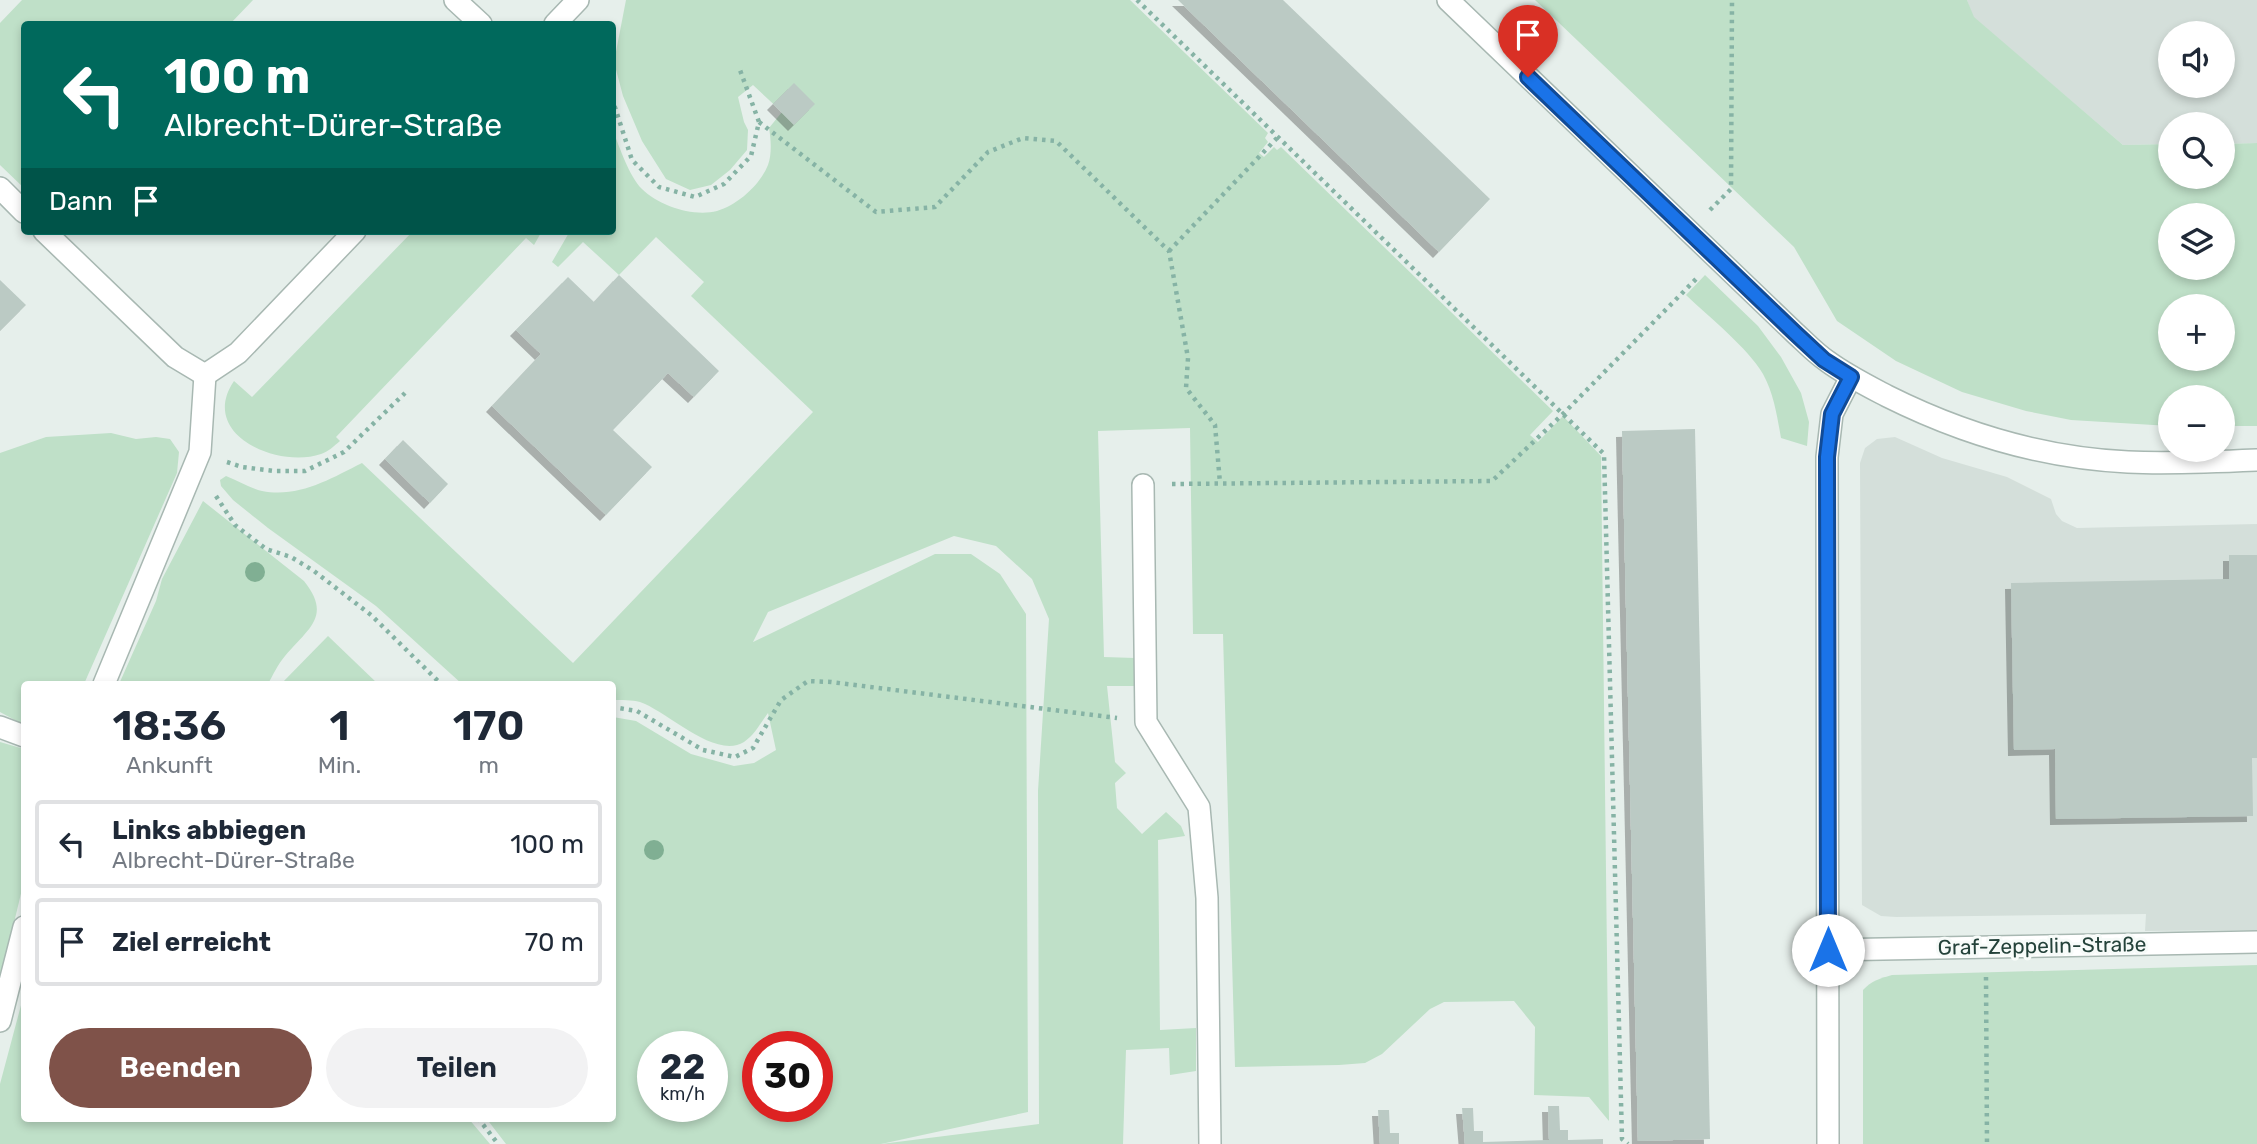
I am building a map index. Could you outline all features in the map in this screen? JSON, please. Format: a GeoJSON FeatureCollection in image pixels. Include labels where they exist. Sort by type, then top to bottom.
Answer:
{"type":"FeatureCollection","features":[{"type":"Feature","properties":{"kind":"street"},"geometry":{"type":"LineString","coordinates":[[455,0],[478,21]]}},
{"type":"Feature","properties":{"kind":"street"},"geometry":{"type":"LineString","coordinates":[[558,21],[578,0]]}},
{"type":"Feature","properties":{"kind":"street"},"geometry":{"type":"LineString","coordinates":[[1448,0],[1824,360],[1851,377],[1964,430],[2025,447],[2070,456],[2128,462],[2257,460]]}},
{"type":"Feature","properties":{"kind":"street"},"geometry":{"type":"LineString","coordinates":[[0,188],[21,209]]}},
{"type":"Feature","properties":{"kind":"street"},"geometry":{"type":"LineString","coordinates":[[48,235],[175,357],[205,374]]}},
{"type":"Feature","properties":{"kind":"street"},"geometry":{"type":"LineString","coordinates":[[205,374],[238,353],[351,235]]}},
{"type":"Feature","properties":{"kind":"street"},"geometry":{"type":"LineString","coordinates":[[105,681],[200,452],[205,374]]}},
{"type":"Feature","properties":{"kind":"street"},"geometry":{"type":"LineString","coordinates":[[1828,1144],[1827,457],[1832,414],[1851,377]]}},
{"type":"Feature","properties":{"kind":"street"},"geometry":{"type":"LineString","coordinates":[[1143,485],[1146,722],[1199,807],[1207,898],[1210,1144]]}},
{"type":"Feature","properties":{"kind":"street"},"geometry":{"type":"LineString","coordinates":[[0,727],[21,735]]}},
{"type":"Feature","properties":{"kind":"street"},"geometry":{"type":"LineString","coordinates":[[0,1021],[21,939]]}},
{"type":"Feature","properties":{"kind":"street","name":"Graf-Zeppelin-Straße"},"geometry":{"type":"LineString","coordinates":[[1828,950],[2257,942]]}},
{"type":"Feature","properties":{"kind":"path"},"geometry":{"type":"LineString","coordinates":[[1137,0],[1604,454],[1622,1139],[1628,1144]]}},
{"type":"Feature","properties":{"kind":"path"},"geometry":{"type":"LineString","coordinates":[[1690,231],[1731,189],[1732,0]]}},
{"type":"Feature","properties":{"kind":"path"},"geometry":{"type":"LineString","coordinates":[[740,70],[759,122],[876,212],[935,207],[988,152],[1023,138],[1056,141],[1169,251],[1188,358],[1186,388],[1215,425],[1220,483]]}},
{"type":"Feature","properties":{"kind":"path"},"geometry":{"type":"LineString","coordinates":[[616,110],[632,160],[659,187],[695,197],[724,184],[751,156],[759,122]]}},
{"type":"Feature","properties":{"kind":"path"},"geometry":{"type":"LineString","coordinates":[[1169,251],[1278,138]]}},
{"type":"Feature","properties":{"kind":"path"},"geometry":{"type":"LineString","coordinates":[[1143,485],[1492,481],[1564,413],[1717,258]]}},
{"type":"Feature","properties":{"kind":"path"},"geometry":{"type":"LineString","coordinates":[[200,452],[242,467],[305,471],[344,452],[405,393]]}},
{"type":"Feature","properties":{"kind":"path"},"geometry":{"type":"LineString","coordinates":[[200,452],[211,489],[235,525],[266,549],[291,557],[314,571],[361,607],[438,681]]}},
{"type":"Feature","properties":{"kind":"path"},"geometry":{"type":"LineString","coordinates":[[616,708],[637,711],[703,750],[735,757],[753,747],[781,700],[808,681],[1146,722]]}},
{"type":"Feature","properties":{"kind":"path"},"geometry":{"type":"LineString","coordinates":[[1985,947],[1987,1144]]}},
{"type":"Feature","properties":{"kind":"path"},"geometry":{"type":"LineString","coordinates":[[481,1122],[498,1144]]}},
{"type":"Feature","properties":{"kind":"shaded area"},"geometry":{"type":"Polygon","coordinates":[[[1967,0],[2257,0],[2257,143],[2235,144],[2235,112],[2158,112],[2158,144],[2123,145],[1973,17],[1967,0]]]}},
{"type":"Feature","properties":{"kind":"shaded area"},"geometry":{"type":"Polygon","coordinates":[[[1895,437],[1942,458],[2007,477],[2051,499],[2056,514],[2062,521],[2077,528],[2257,524],[2257,930],[2145,931],[2146,914],[1896,917],[1881,916],[1862,905],[1860,463],[1865,448],[1877,439],[1895,437]]]}},
{"type":"Feature","properties":{"kind":"green space"},"geometry":{"type":"Polygon","coordinates":[[[22,0],[253,0],[233,21],[21,21],[21,185],[0,165],[0,23],[22,0]]]}},
{"type":"Feature","properties":{"kind":"green space"},"geometry":{"type":"Polygon","coordinates":[[[626,0],[1130,0],[1268,133],[1265,138],[1268,142],[1259,153],[1264,157],[1274,147],[1277,150],[1281,147],[1553,411],[1530,435],[1538,442],[1563,416],[1601,456],[1609,1121],[1589,1097],[1534,1095],[1535,1027],[1514,1001],[1444,1002],[1430,1009],[1382,1054],[1365,1063],[1235,1067],[1223,634],[1193,634],[1190,428],[1098,431],[1104,657],[1135,658],[1135,686],[1107,686],[1115,762],[1126,773],[1115,783],[1117,808],[1142,834],[1166,812],[1181,826],[1185,836],[1158,840],[1160,1030],[1196,1028],[1196,1071],[1170,1075],[1169,1048],[1126,1050],[1123,1144],[881,1144],[506,1144],[489,1122],[616,1122],[616,718],[636,721],[691,754],[734,766],[754,763],[776,750],[768,713],[744,742],[732,746],[719,745],[705,740],[640,702],[616,700],[616,681],[459,681],[376,606],[233,500],[221,486],[220,480],[226,476],[262,491],[289,492],[314,486],[362,463],[573,663],[813,412],[691,296],[704,282],[656,237],[619,275],[583,242],[558,267],[552,262],[568,235],[616,235],[616,138],[637,183],[649,195],[677,209],[717,211],[740,199],[754,187],[764,172],[770,156],[769,128],[782,112],[753,85],[738,97],[748,130],[747,150],[730,170],[711,185],[690,190],[666,179],[642,141],[623,96],[616,70],[616,52],[626,0]],[[954,536],[768,612],[753,642],[935,554],[971,554],[1000,574],[1026,614],[1028,1112],[881,1144],[1039,1124],[1038,791],[1049,619],[1032,579],[996,546],[954,536]]]}},
{"type":"Feature","properties":{"kind":"green space"},"geometry":{"type":"Polygon","coordinates":[[[1535,0],[1967,0],[1974,17],[2123,145],[2158,144],[2158,189],[2235,189],[2235,144],[2257,143],[2257,426],[2235,426],[2235,385],[2158,385],[2158,425],[2071,420],[2026,411],[1962,392],[1896,361],[1837,321],[1794,247],[1535,0]]]}},
{"type":"Feature","properties":{"kind":"green space"},"geometry":{"type":"Polygon","coordinates":[[[409,235],[540,235],[534,245],[526,238],[336,437],[340,441],[331,449],[303,457],[284,456],[247,443],[234,431],[226,417],[226,400],[234,381],[252,397],[409,235]]]}},
{"type":"Feature","properties":{"kind":"green space"},"geometry":{"type":"Polygon","coordinates":[[[1705,275],[1758,326],[1781,357],[1801,393],[1809,422],[1807,446],[1781,438],[1772,397],[1763,374],[1738,343],[1686,295],[1705,275]]]}},
{"type":"Feature","properties":{"kind":"green space"},"geometry":{"type":"Polygon","coordinates":[[[111,433],[136,439],[156,437],[170,439],[179,452],[177,473],[85,681],[21,681],[21,723],[0,712],[0,453],[46,437],[111,433]]]}},
{"type":"Feature","properties":{"kind":"green space"},"geometry":{"type":"Polygon","coordinates":[[[203,501],[304,581],[312,593],[317,613],[309,629],[282,659],[270,681],[120,681],[156,601],[162,579],[203,501]]]}},
{"type":"Feature","properties":{"kind":"green space"},"geometry":{"type":"Polygon","coordinates":[[[328,636],[375,681],[284,681],[328,636]]]}},
{"type":"Feature","properties":{"kind":"green space"},"geometry":{"type":"Polygon","coordinates":[[[0,742],[21,748],[21,894],[0,981],[0,742]]]}},
{"type":"Feature","properties":{"kind":"green space"},"geometry":{"type":"Polygon","coordinates":[[[2257,965],[2257,1144],[1863,1144],[1863,990],[1876,980],[1892,975],[2257,965]]]}},
{"type":"Feature","properties":{"kind":"green space"},"geometry":{"type":"Polygon","coordinates":[[[21,1005],[21,1122],[471,1122],[490,1144],[0,1144],[0,1084],[21,1005]]]}},
{"type":"Feature","properties":{"kind":"building"},"geometry":{"type":"Polygon","coordinates":[[[1178,0],[1283,0],[1490,199],[1439,252],[1178,0]]]}},
{"type":"Feature","properties":{"kind":"building"},"geometry":{"type":"Polygon","coordinates":[[[794,83],[815,104],[794,125],[773,104],[794,83]]]}},
{"type":"Feature","properties":{"kind":"building"},"geometry":{"type":"Polygon","coordinates":[[[619,275],[719,371],[694,397],[668,373],[613,430],[652,467],[606,515],[492,406],[541,354],[516,330],[568,277],[594,302],[619,275]]]}},
{"type":"Feature","properties":{"kind":"building"},"geometry":{"type":"Polygon","coordinates":[[[0,280],[26,305],[0,331],[0,280]]]}},
{"type":"Feature","properties":{"kind":"building"},"geometry":{"type":"Polygon","coordinates":[[[1695,429],[1710,1139],[1638,1141],[1622,431],[1695,429]]]}},
{"type":"Feature","properties":{"kind":"building"},"geometry":{"type":"Polygon","coordinates":[[[403,440],[448,484],[430,503],[385,459],[403,440]]]}},
{"type":"Feature","properties":{"kind":"building"},"geometry":{"type":"Polygon","coordinates":[[[2229,555],[2257,555],[2257,758],[2252,758],[2253,816],[2056,819],[2055,749],[2014,750],[2011,583],[2229,579],[2229,555]]]}},
{"type":"Feature","properties":{"kind":"building"},"geometry":{"type":"Polygon","coordinates":[[[1548,1106],[1559,1106],[1560,1130],[1568,1130],[1568,1140],[1603,1139],[1603,1144],[1465,1144],[1462,1108],[1473,1108],[1474,1131],[1483,1131],[1483,1142],[1549,1140],[1548,1106]]]}},
{"type":"Feature","properties":{"kind":"building"},"geometry":{"type":"Polygon","coordinates":[[[1378,1110],[1389,1110],[1390,1133],[1399,1133],[1399,1144],[1380,1144],[1378,1110]]]}},
{"type":"Feature","properties":{"kind":"route"},"geometry":{"type":"LineString","coordinates":[[1528,77],[1824,360],[1851,377],[1832,414],[1827,457],[1828,950]]}}]}
